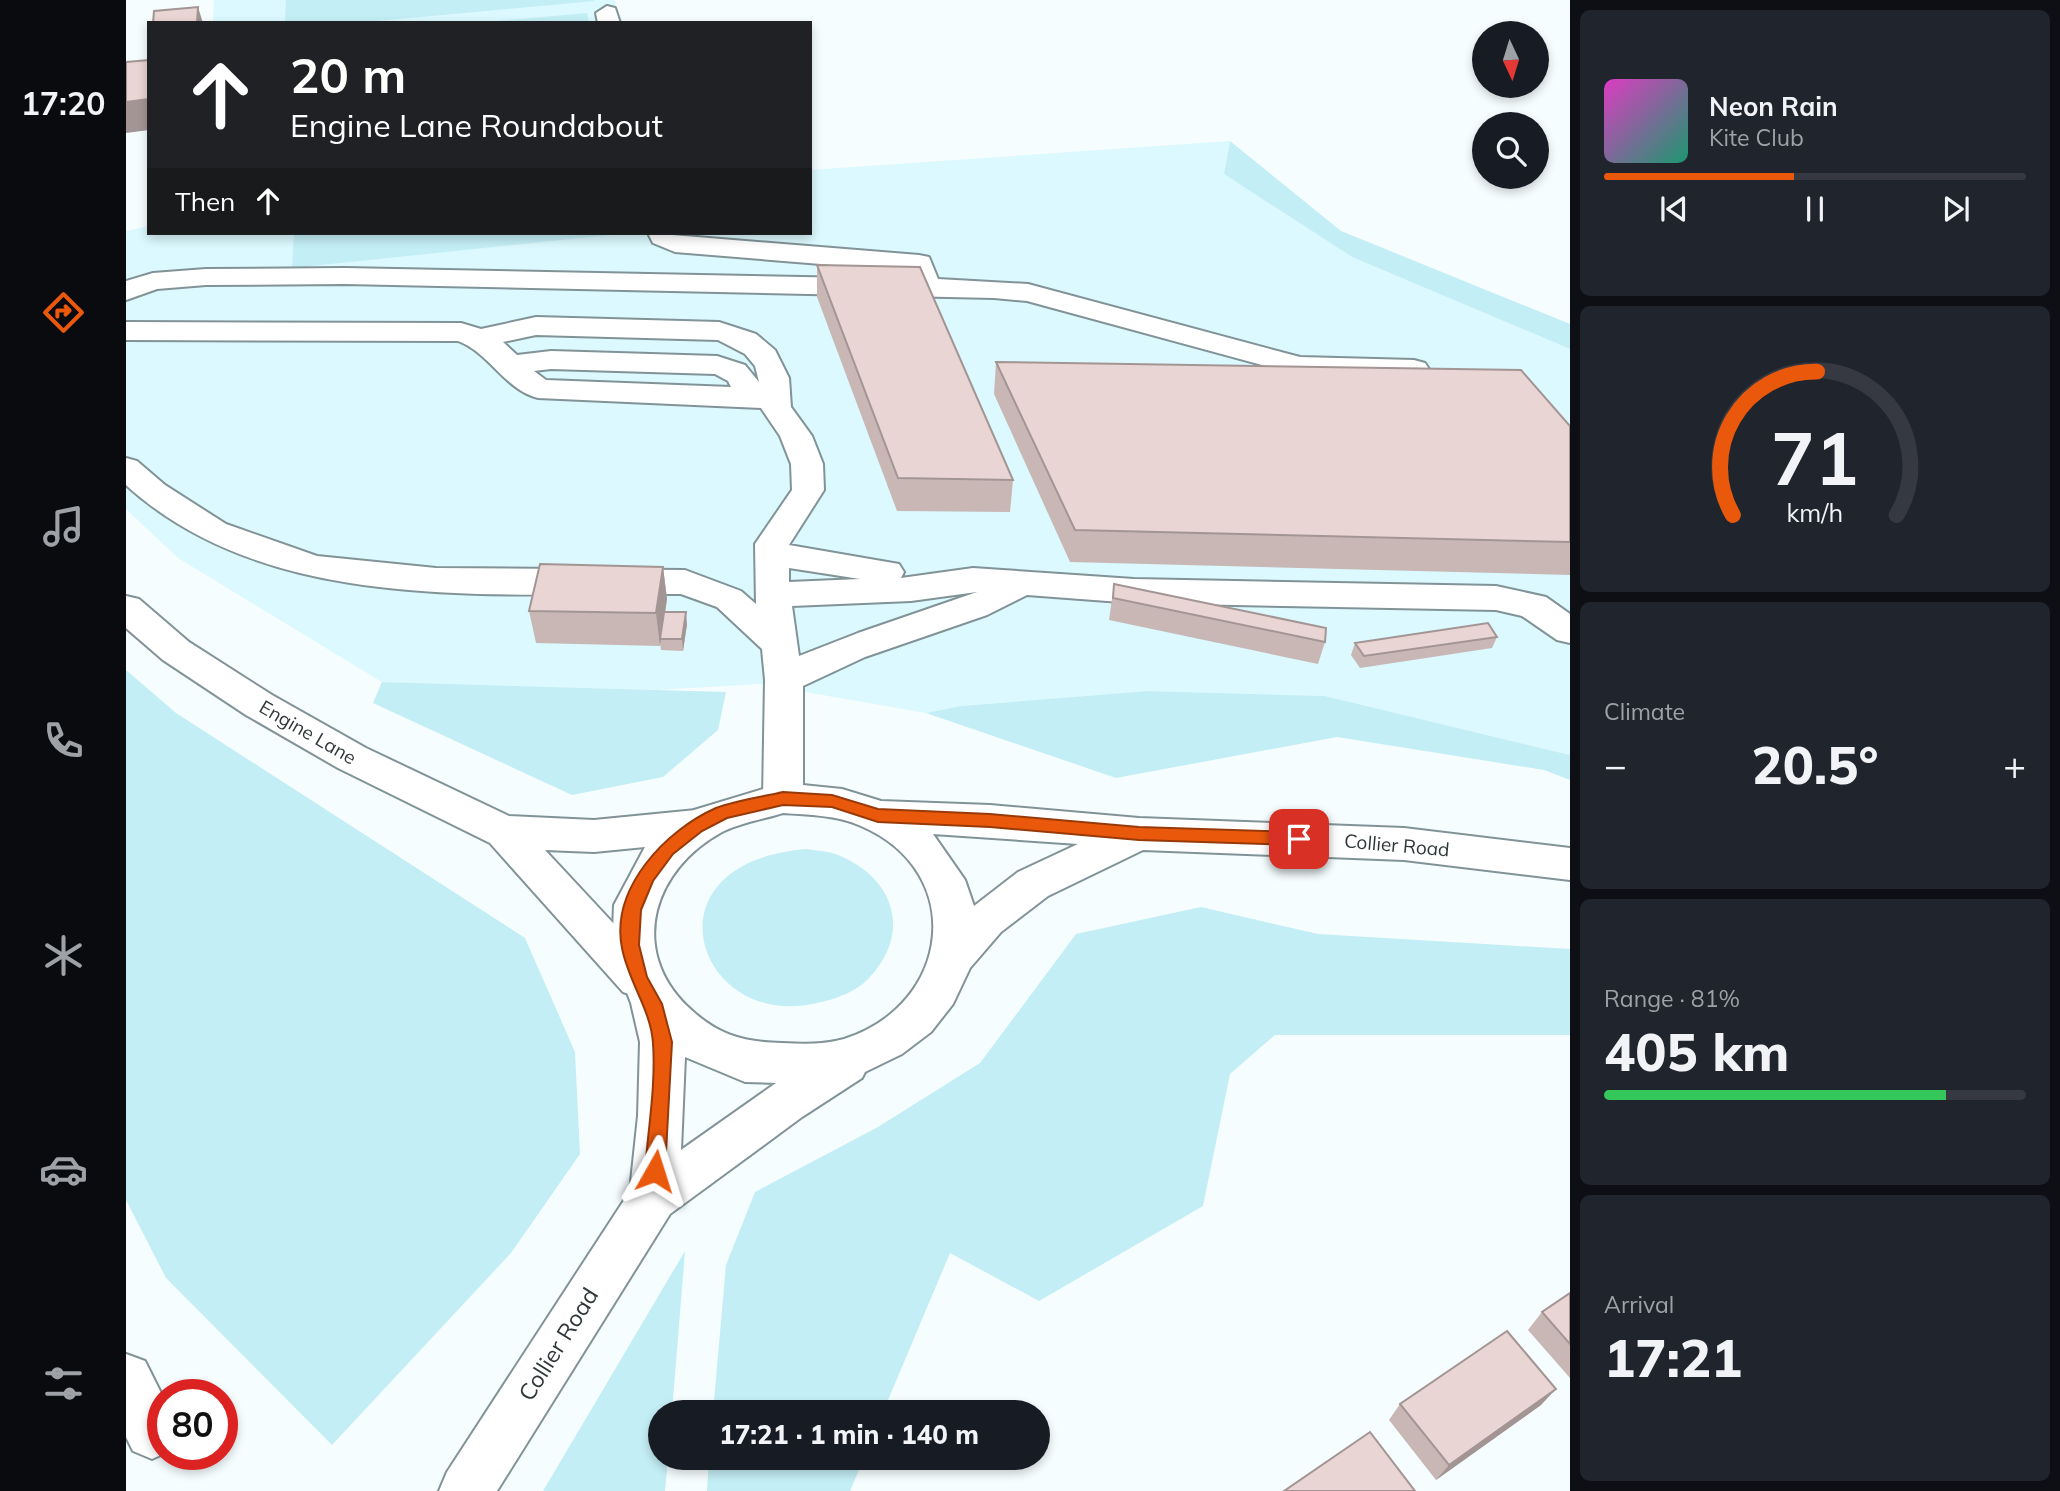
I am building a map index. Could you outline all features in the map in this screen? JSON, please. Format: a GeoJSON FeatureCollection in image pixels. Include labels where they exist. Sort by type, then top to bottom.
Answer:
{"type":"FeatureCollection","features":[{"type":"Feature","properties":{"kind":"main road"},"geometry":{"type":"LineString","coordinates":[[662,235],[675,244],[693,247],[919,263],[926,287]]}},
{"type":"Feature","properties":{"kind":"main road"},"geometry":{"type":"LineString","coordinates":[[126,291],[153,281],[220,277],[513,278],[994,289],[1028,293],[1299,366],[1414,369]]}},
{"type":"Feature","properties":{"kind":"main road"},"geometry":{"type":"LineString","coordinates":[[126,331],[435,331],[501,356],[538,389],[758,400],[796,436],[807,464],[808,490],[773,566],[781,653],[783,799]]}},
{"type":"Feature","properties":{"kind":"main road"},"geometry":{"type":"LineString","coordinates":[[501,356],[554,348],[715,353],[725,355],[749,369],[757,387],[758,400]]}},
{"type":"Feature","properties":{"kind":"main road"},"geometry":{"type":"LineString","coordinates":[[126,468],[153,492],[214,532],[313,566],[436,580],[685,582],[729,599],[781,653],[816,662],[986,604],[1020,584]]}},
{"type":"Feature","properties":{"kind":"main road"},"geometry":{"type":"LineString","coordinates":[[773,566],[905,583],[973,580],[1134,591],[1496,598],[1532,607],[1570,631]]}},
{"type":"Feature","properties":{"kind":"main road"},"geometry":{"type":"LineString","coordinates":[[773,566],[851,590],[911,589],[973,580]]}},
{"type":"Feature","properties":{"kind":"main road"},"geometry":{"type":"LineString","coordinates":[[781,653],[851,590]]}},
{"type":"Feature","properties":{"kind":"main road","name":"Engine Lane"},"geometry":{"type":"LineString","coordinates":[[126,608],[176,651],[259,705],[352,758],[504,831],[594,836],[696,826]]}},
{"type":"Feature","properties":{"kind":"main road"},"geometry":{"type":"LineString","coordinates":[[696,826],[723,813],[783,799],[832,801],[878,816],[915,840],[943,873],[956,913],[955,955],[944,984],[924,1011],[898,1034],[865,1052]]}},
{"type":"Feature","properties":{"kind":"main road","name":"Collier Road"},"geometry":{"type":"LineString","coordinates":[[878,816],[990,821],[1139,834],[1404,844],[1570,864]]}},
{"type":"Feature","properties":{"kind":"main road","name":"Collier Road"},"geometry":{"type":"LineString","coordinates":[[653,1198],[661,1116],[663,1042],[630,945],[633,910],[652,869],[667,850],[696,826]]}},
{"type":"Feature","properties":{"kind":"main road","name":"Engine Lane"},"geometry":{"type":"LineString","coordinates":[[504,831],[683,1034],[713,1050],[770,1066],[819,1065],[865,1052]]}},
{"type":"Feature","properties":{"kind":"main road","name":"Collier Road"},"geometry":{"type":"LineString","coordinates":[[955,955],[986,920],[1033,884],[1139,834]]}},
{"type":"Feature","properties":{"kind":"main road","name":"Collier Road"},"geometry":{"type":"LineString","coordinates":[[466,1491],[621,1244],[653,1198],[786,1102],[865,1052]]}},
{"type":"Feature","properties":{"kind":"main road"},"geometry":{"type":"LineString","coordinates":[[126,1380],[147,1422]]}},
{"type":"Feature","properties":{"kind":"shaded area"},"geometry":{"type":"Polygon","coordinates":[[[214,0],[615,0],[620,21],[213,21],[214,0]]]}},
{"type":"Feature","properties":{"kind":"shaded area"},"geometry":{"type":"Polygon","coordinates":[[[286,0],[594,0],[378,21],[285,21],[286,0]]]}},
{"type":"Feature","properties":{"kind":"shaded area"},"geometry":{"type":"Polygon","coordinates":[[[587,13],[589,21],[500,21],[587,13]]]}},
{"type":"Feature","properties":{"kind":"shaded area"},"geometry":{"type":"Polygon","coordinates":[[[1230,141],[1224,174],[1352,257],[1570,349],[1570,755],[1325,696],[1148,691],[961,706],[926,713],[759,684],[657,690],[382,682],[178,558],[126,509],[126,231],[147,226],[147,235],[812,235],[812,170],[1230,141]]]}},
{"type":"Feature","properties":{"kind":"shaded area"},"geometry":{"type":"Polygon","coordinates":[[[1230,141],[1341,231],[1570,324],[1570,349],[1352,257],[1224,174],[1230,141]]]}},
{"type":"Feature","properties":{"kind":"shaded area"},"geometry":{"type":"Polygon","coordinates":[[[294,235],[610,235],[292,268],[294,235]]]}},
{"type":"Feature","properties":{"kind":"shaded area"},"geometry":{"type":"Polygon","coordinates":[[[126,670],[176,713],[525,938],[575,1052],[580,1154],[511,1253],[332,1445],[166,1278],[126,1200],[126,670]]]}},
{"type":"Feature","properties":{"kind":"shaded area"},"geometry":{"type":"Polygon","coordinates":[[[382,682],[726,692],[718,730],[663,777],[572,795],[373,703],[382,682]]]}},
{"type":"Feature","properties":{"kind":"shaded area"},"geometry":{"type":"Polygon","coordinates":[[[1148,691],[1325,696],[1570,755],[1570,780],[1544,770],[1337,737],[1116,778],[926,713],[961,706],[1148,691]]]}},
{"type":"Feature","properties":{"kind":"shaded area"},"geometry":{"type":"Polygon","coordinates":[[[807,849],[838,855],[873,878],[884,892],[891,908],[893,925],[890,943],[882,961],[869,978],[852,991],[817,1003],[775,1005],[741,993],[717,970],[704,942],[705,911],[721,883],[754,861],[807,849]]]}},
{"type":"Feature","properties":{"kind":"shaded area"},"geometry":{"type":"Polygon","coordinates":[[[1201,907],[1318,934],[1570,949],[1570,1035],[1275,1035],[1230,1074],[1203,1206],[1039,1301],[950,1253],[888,1400],[714,1400],[726,1265],[755,1192],[878,1127],[980,1063],[1076,934],[1201,907]]]}},
{"type":"Feature","properties":{"kind":"shaded area"},"geometry":{"type":"Polygon","coordinates":[[[685,1251],[673,1400],[648,1400],[648,1470],[667,1470],[665,1491],[543,1491],[685,1251]]]}},
{"type":"Feature","properties":{"kind":"shaded area"},"geometry":{"type":"Polygon","coordinates":[[[708,1470],[859,1470],[850,1491],[707,1491],[708,1470]]]}},
{"type":"Feature","properties":{"kind":"building"},"geometry":{"type":"Polygon","coordinates":[[[198,7],[197,21],[153,21],[154,11],[198,7]]]}},
{"type":"Feature","properties":{"kind":"building"},"geometry":{"type":"Polygon","coordinates":[[[147,60],[147,99],[126,102],[126,62],[147,60]]]}},
{"type":"Feature","properties":{"kind":"building"},"geometry":{"type":"Polygon","coordinates":[[[817,265],[920,267],[1013,480],[898,478],[817,265]]]}},
{"type":"Feature","properties":{"kind":"building"},"geometry":{"type":"Polygon","coordinates":[[[996,362],[1521,370],[1570,426],[1570,542],[1075,530],[996,362]]]}},
{"type":"Feature","properties":{"kind":"building"},"geometry":{"type":"Polygon","coordinates":[[[540,564],[663,567],[656,613],[529,611],[540,564]]]}},
{"type":"Feature","properties":{"kind":"building"},"geometry":{"type":"Polygon","coordinates":[[[1114,584],[1326,628],[1325,642],[1113,598],[1114,584]]]}},
{"type":"Feature","properties":{"kind":"building"},"geometry":{"type":"Polygon","coordinates":[[[664,612],[686,612],[682,639],[660,639],[664,612]]]}},
{"type":"Feature","properties":{"kind":"building"},"geometry":{"type":"Polygon","coordinates":[[[1488,623],[1497,637],[1364,656],[1355,643],[1488,623]]]}},
{"type":"Feature","properties":{"kind":"building"},"geometry":{"type":"Polygon","coordinates":[[[1570,1293],[1570,1344],[1542,1312],[1570,1293]]]}},
{"type":"Feature","properties":{"kind":"building"},"geometry":{"type":"Polygon","coordinates":[[[1507,1331],[1556,1389],[1449,1465],[1400,1404],[1507,1331]]]}},
{"type":"Feature","properties":{"kind":"building"},"geometry":{"type":"Polygon","coordinates":[[[1370,1432],[1415,1491],[1284,1491],[1370,1432]]]}},
{"type":"Feature","properties":{"kind":"route"},"geometry":{"type":"LineString","coordinates":[[655,1171],[661,1116],[663,1042],[653,1004],[638,979],[630,945],[633,910],[645,878],[667,850],[696,826],[752,803],[783,799],[832,801],[878,816],[990,821],[1139,834],[1299,839]]}}]}
